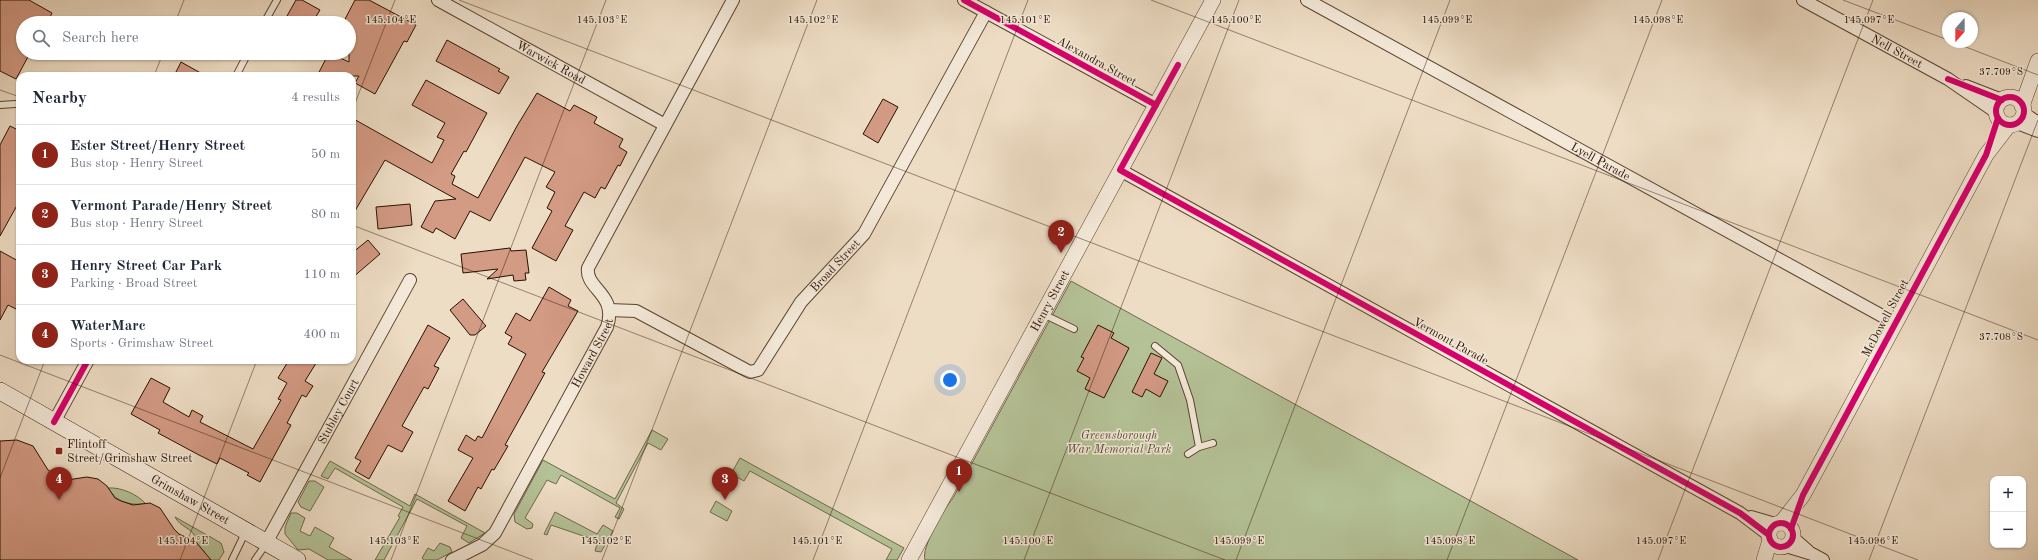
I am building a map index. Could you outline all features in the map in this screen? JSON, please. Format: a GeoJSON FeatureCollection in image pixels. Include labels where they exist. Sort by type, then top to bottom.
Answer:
{"type":"FeatureCollection","features":[{"type":"Feature","properties":{"kind":"main road","name":"Grimshaw Street"},"geometry":{"type":"LineString","coordinates":[[0,391],[297,560]]}},
{"type":"Feature","properties":{"kind":"street","name":"Warwick Road"},"geometry":{"type":"LineString","coordinates":[[438,0],[665,125]]}},
{"type":"Feature","properties":{"kind":"street","name":"Howard Street"},"geometry":{"type":"LineString","coordinates":[[452,560],[486,543],[495,533],[607,327],[609,310],[604,297],[589,278],[588,268],[733,0]]}},
{"type":"Feature","properties":{"kind":"street","name":"Alexandra Street"},"geometry":{"type":"LineString","coordinates":[[964,0],[1156,106]]}},
{"type":"Feature","properties":{"kind":"street","name":"Henry Street"},"geometry":{"type":"LineString","coordinates":[[910,560],[1213,0]]}},
{"type":"Feature","properties":{"kind":"street","name":"Lyell Parade"},"geometry":{"type":"LineString","coordinates":[[1307,0],[1895,323]]}},
{"type":"Feature","properties":{"kind":"street","name":"Nell Street"},"geometry":{"type":"LineString","coordinates":[[1803,0],[2010,112],[2038,124]]}},
{"type":"Feature","properties":{"kind":"street","name":"Broad Street"},"geometry":{"type":"LineString","coordinates":[[609,310],[636,311],[750,372],[758,370],[791,315],[806,295],[864,234],[986,12]]}},
{"type":"Feature","properties":{"kind":"street","name":"McDowell Street"},"geometry":{"type":"LineString","coordinates":[[1764,560],[1781,535],[1803,495],[2038,60]]}},
{"type":"Feature","properties":{"kind":"street","name":"Nell Street"},"geometry":{"type":"LineString","coordinates":[[2010,112],[2038,132]]}},
{"type":"Feature","properties":{"kind":"street","name":"Vermont Parade"},"geometry":{"type":"LineString","coordinates":[[1120,170],[1781,535],[1817,557]]}},
{"type":"Feature","properties":{"kind":"street","name":"Stubley Court"},"geometry":{"type":"LineString","coordinates":[[266,543],[410,280]]}},
{"type":"Feature","properties":{"kind":"street"},"geometry":{"type":"LineString","coordinates":[[54,422],[86,364]]}},
{"type":"Feature","properties":{"kind":"street","name":"McDowell Street"},"geometry":{"type":"LineString","coordinates":[[1771,560],[1781,535]]}},
{"type":"Feature","properties":{"kind":"lane"},"geometry":{"type":"LineString","coordinates":[[268,16],[277,0]]}},
{"type":"Feature","properties":{"kind":"lane"},"geometry":{"type":"LineString","coordinates":[[238,72],[244,60]]}},
{"type":"Feature","properties":{"kind":"lane"},"geometry":{"type":"LineString","coordinates":[[0,105],[15,104]]}},
{"type":"Feature","properties":{"kind":"lane"},"geometry":{"type":"LineString","coordinates":[[1042,314],[1074,329]]}},
{"type":"Feature","properties":{"kind":"lane"},"geometry":{"type":"LineString","coordinates":[[1155,346],[1178,365],[1190,400],[1199,447]]}},
{"type":"Feature","properties":{"kind":"lane"},"geometry":{"type":"LineString","coordinates":[[1188,454],[1199,447],[1213,443]]}},
{"type":"Feature","properties":{"kind":"lane"},"geometry":{"type":"LineString","coordinates":[[232,560],[246,531]]}},
{"type":"Feature","properties":{"kind":"lane"},"geometry":{"type":"LineString","coordinates":[[255,560],[266,543]]}},
{"type":"Feature","properties":{"kind":"green space","name":"Greensborough War Memorial Park"},"geometry":{"type":"Polygon","coordinates":[[[1071,281],[1578,560],[925,560],[926,546],[934,528],[953,498],[1071,281]]]}},
{"type":"Feature","properties":{"kind":"green space"},"geometry":{"type":"Polygon","coordinates":[[[652,430],[668,439],[661,450],[648,443],[616,503],[624,509],[619,519],[615,517],[620,508],[561,475],[556,484],[547,480],[525,518],[533,524],[532,528],[527,529],[515,522],[514,514],[543,460],[615,499],[652,430]]]}},
{"type":"Feature","properties":{"kind":"green space"},"geometry":{"type":"Polygon","coordinates":[[[740,458],[904,548],[897,560],[886,560],[892,549],[750,471],[744,481],[731,474],[740,458]]]}},
{"type":"Feature","properties":{"kind":"green space"},"geometry":{"type":"Polygon","coordinates":[[[330,461],[410,506],[415,494],[485,533],[469,543],[461,538],[467,526],[417,499],[384,560],[375,560],[400,517],[398,516],[403,507],[335,468],[328,479],[321,476],[330,461]]]}},
{"type":"Feature","properties":{"kind":"green space"},"geometry":{"type":"Polygon","coordinates":[[[309,481],[315,481],[324,487],[310,511],[301,507],[298,502],[309,481]]]}},
{"type":"Feature","properties":{"kind":"green space"},"geometry":{"type":"Polygon","coordinates":[[[108,488],[128,492],[138,497],[146,504],[124,502],[115,497],[108,488]]]}},
{"type":"Feature","properties":{"kind":"green space"},"geometry":{"type":"Polygon","coordinates":[[[716,501],[732,511],[727,521],[710,512],[716,501]]]}},
{"type":"Feature","properties":{"kind":"green space"},"geometry":{"type":"Polygon","coordinates":[[[555,512],[597,534],[603,525],[613,531],[601,552],[595,551],[598,541],[551,525],[547,535],[544,534],[555,512]]]}},
{"type":"Feature","properties":{"kind":"green space"},"geometry":{"type":"Polygon","coordinates":[[[291,513],[297,513],[305,518],[300,531],[310,536],[315,527],[334,538],[329,547],[352,560],[328,560],[309,549],[298,550],[285,534],[285,527],[291,513]]]}},
{"type":"Feature","properties":{"kind":"green space"},"geometry":{"type":"Polygon","coordinates":[[[175,517],[221,543],[224,552],[219,560],[207,560],[204,551],[193,541],[195,537],[193,534],[175,517]]]}},
{"type":"Feature","properties":{"kind":"green space"},"geometry":{"type":"Polygon","coordinates":[[[440,543],[450,547],[452,552],[437,560],[424,560],[422,558],[428,548],[434,551],[440,543]]]}},
{"type":"Feature","properties":{"kind":"building"},"geometry":{"type":"Polygon","coordinates":[[[0,0],[29,0],[52,13],[50,16],[16,16],[16,60],[26,60],[20,72],[16,72],[16,79],[0,71],[0,0]]]}},
{"type":"Feature","properties":{"kind":"building"},"geometry":{"type":"Polygon","coordinates":[[[296,0],[302,0],[320,10],[316,16],[287,16],[296,0]]]}},
{"type":"Feature","properties":{"kind":"building"},"geometry":{"type":"Polygon","coordinates":[[[355,0],[369,0],[416,25],[407,42],[404,41],[375,94],[356,84],[359,76],[356,76],[356,72],[319,72],[325,60],[345,60],[349,62],[349,60],[356,60],[356,16],[347,16],[355,0]]]}},
{"type":"Feature","properties":{"kind":"building"},"geometry":{"type":"Polygon","coordinates":[[[447,40],[500,69],[498,71],[509,77],[499,94],[436,61],[447,40]]]}},
{"type":"Feature","properties":{"kind":"building"},"geometry":{"type":"Polygon","coordinates":[[[181,62],[199,72],[176,72],[181,62]]]}},
{"type":"Feature","properties":{"kind":"building"},"geometry":{"type":"Polygon","coordinates":[[[426,80],[487,113],[466,152],[464,151],[451,174],[455,176],[452,184],[478,198],[517,126],[537,93],[570,111],[574,105],[597,117],[594,123],[623,139],[619,147],[627,152],[605,189],[601,187],[595,198],[584,192],[565,226],[573,230],[556,261],[532,248],[552,211],[547,208],[555,192],[546,187],[555,172],[525,157],[490,221],[470,211],[455,239],[436,228],[433,233],[421,227],[435,201],[456,199],[385,160],[356,209],[356,120],[432,163],[444,140],[437,137],[445,123],[412,105],[426,80]]]}},
{"type":"Feature","properties":{"kind":"building"},"geometry":{"type":"Polygon","coordinates":[[[883,99],[898,107],[878,143],[863,134],[883,99]]]}},
{"type":"Feature","properties":{"kind":"building"},"geometry":{"type":"Polygon","coordinates":[[[10,126],[16,129],[16,207],[0,236],[0,145],[10,126]]]}},
{"type":"Feature","properties":{"kind":"building"},"geometry":{"type":"Polygon","coordinates":[[[410,204],[412,225],[378,229],[376,207],[410,204]]]}},
{"type":"Feature","properties":{"kind":"building"},"geometry":{"type":"Polygon","coordinates":[[[368,240],[380,254],[356,275],[356,250],[368,240]]]}},
{"type":"Feature","properties":{"kind":"building"},"geometry":{"type":"Polygon","coordinates":[[[510,248],[511,251],[526,250],[529,273],[525,273],[526,280],[514,281],[513,275],[487,279],[498,269],[463,273],[461,254],[510,248]]]}},
{"type":"Feature","properties":{"kind":"building"},"geometry":{"type":"Polygon","coordinates":[[[0,251],[16,260],[16,309],[8,305],[0,320],[0,251]]]}},
{"type":"Feature","properties":{"kind":"building"},"geometry":{"type":"Polygon","coordinates":[[[549,287],[571,300],[568,306],[578,311],[542,372],[545,373],[505,445],[508,446],[494,470],[492,469],[481,489],[478,487],[465,511],[448,501],[473,458],[458,450],[466,435],[475,441],[478,436],[482,438],[526,354],[508,344],[512,337],[505,333],[516,313],[530,321],[549,287]]]}},
{"type":"Feature","properties":{"kind":"building"},"geometry":{"type":"Polygon","coordinates":[[[463,299],[486,326],[475,335],[470,335],[450,310],[463,299]]]}},
{"type":"Feature","properties":{"kind":"building"},"geometry":{"type":"Polygon","coordinates":[[[428,325],[450,338],[434,366],[439,368],[428,389],[424,387],[402,426],[413,432],[402,452],[388,445],[369,479],[355,471],[361,461],[355,458],[428,325]]]}},
{"type":"Feature","properties":{"kind":"building"},"geometry":{"type":"Polygon","coordinates":[[[1098,325],[1114,333],[1111,338],[1129,348],[1104,398],[1085,389],[1090,378],[1077,371],[1084,358],[1081,357],[1098,325]]]}},
{"type":"Feature","properties":{"kind":"building"},"geometry":{"type":"Polygon","coordinates":[[[1151,353],[1162,358],[1154,374],[1168,381],[1160,397],[1146,389],[1142,397],[1132,392],[1151,353]]]}},
{"type":"Feature","properties":{"kind":"building"},"geometry":{"type":"Polygon","coordinates":[[[287,364],[316,364],[305,381],[313,386],[306,397],[302,395],[287,423],[291,425],[260,482],[247,475],[249,473],[220,458],[217,464],[199,455],[158,433],[160,430],[131,414],[151,378],[170,388],[163,402],[189,417],[192,410],[203,416],[200,422],[253,449],[281,400],[278,399],[287,383],[278,378],[287,364]]]}},
{"type":"Feature","properties":{"kind":"building"},"geometry":{"type":"Polygon","coordinates":[[[17,440],[33,446],[48,470],[59,478],[67,480],[87,477],[98,479],[107,486],[115,498],[121,501],[133,505],[150,503],[160,508],[174,529],[179,534],[196,542],[211,560],[0,560],[0,441],[17,440]]]}},
{"type":"Feature","properties":{"kind":"cycle path"},"geometry":{"type":"LineString","coordinates":[[964,0],[1156,105]]}},
{"type":"Feature","properties":{"kind":"cycle path"},"geometry":{"type":"LineString","coordinates":[[1178,65],[1120,170],[1740,513],[1769,535]]}},
{"type":"Feature","properties":{"kind":"cycle path"},"geometry":{"type":"LineString","coordinates":[[1948,79],[2002,100]]}},
{"type":"Feature","properties":{"kind":"cycle path"},"geometry":{"type":"LineString","coordinates":[[2010,97],[2020,101],[2024,111],[2020,121],[2010,125],[2000,121],[1996,111],[2000,101],[2010,97]]}},
{"type":"Feature","properties":{"kind":"cycle path"},"geometry":{"type":"LineString","coordinates":[[1791,529],[1803,495],[1986,155],[1998,118]]}},
{"type":"Feature","properties":{"kind":"cycle path"},"geometry":{"type":"LineString","coordinates":[[54,422],[86,364]]}},
{"type":"Feature","properties":{"kind":"cycle path"},"geometry":{"type":"LineString","coordinates":[[1781,523],[1789,527],[1793,535],[1789,543],[1781,547],[1773,543],[1769,535],[1773,527],[1781,523]]}},
{"type":"Feature","properties":{"kind":"place","name":"Vermont Parade/Henry Street"},"geometry":{"type":"Point","coordinates":[1061,253]}},
{"type":"Feature","properties":{"kind":"place","name":"Flintoff Street/Grimshaw Street"},"geometry":{"type":"Point","coordinates":[59,451]}},
{"type":"Feature","properties":{"kind":"place","name":"Ester Street/Henry Street"},"geometry":{"type":"Point","coordinates":[959,492]}},
{"type":"Feature","properties":{"kind":"place","name":"WaterMarc"},"geometry":{"type":"Point","coordinates":[59,500]}},
{"type":"Feature","properties":{"kind":"place","name":"Henry Street Car Park"},"geometry":{"type":"Point","coordinates":[725,500]}}]}
